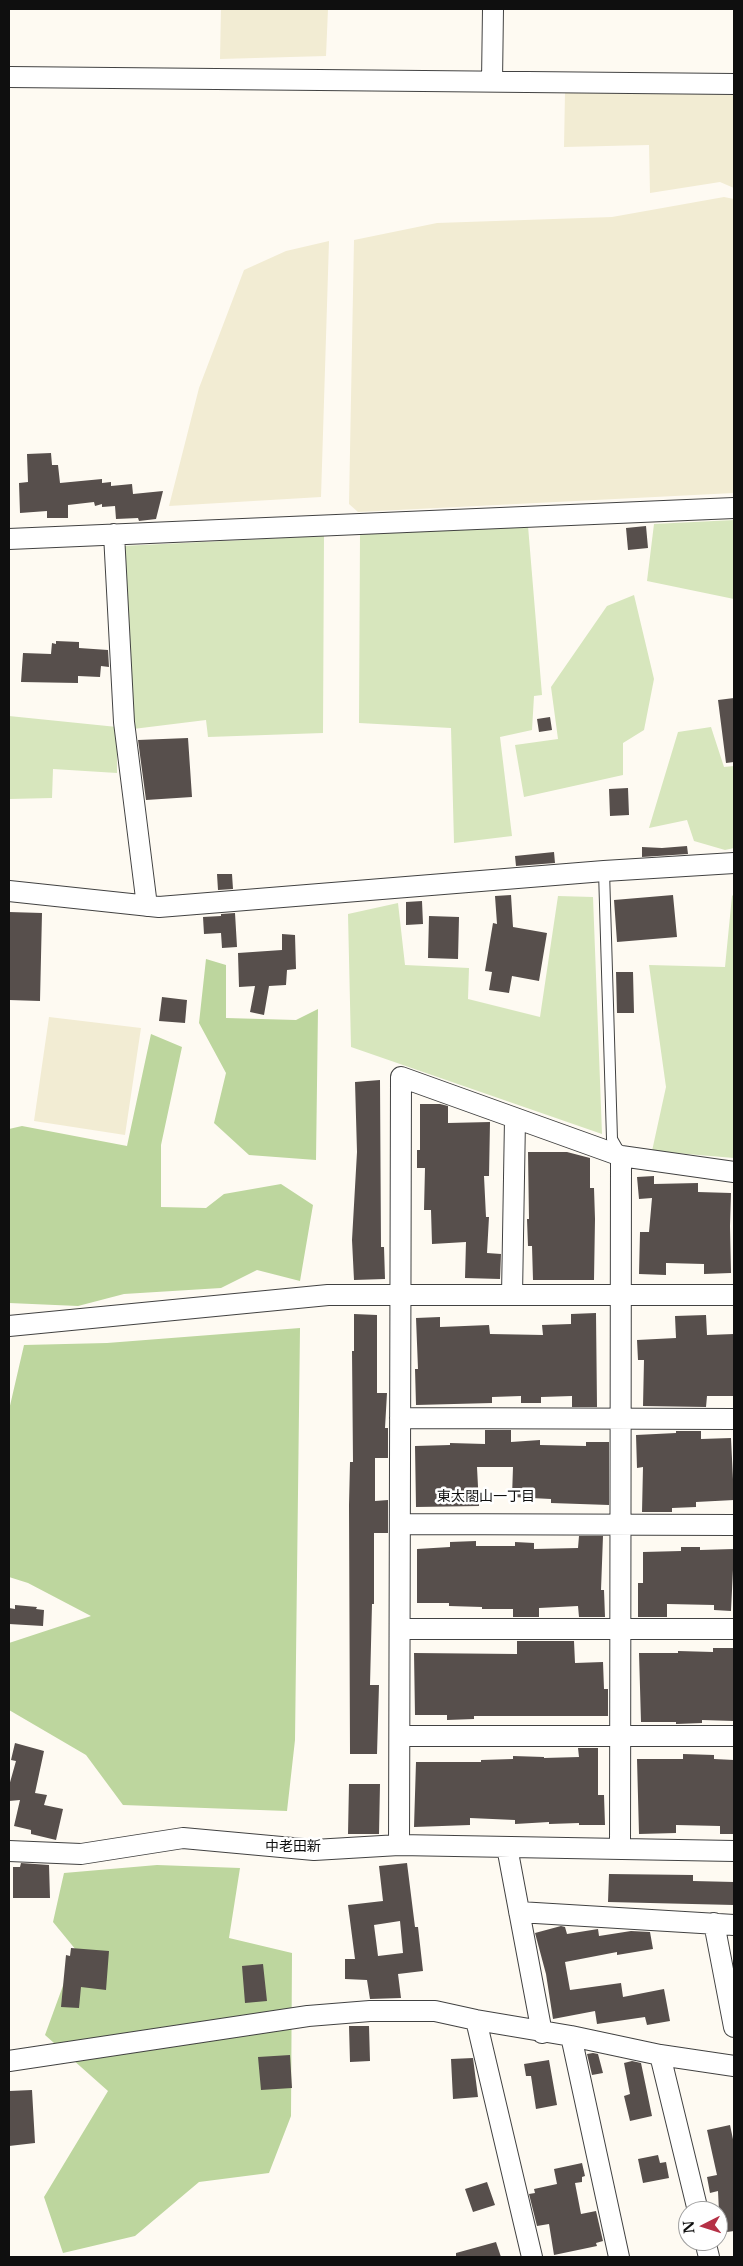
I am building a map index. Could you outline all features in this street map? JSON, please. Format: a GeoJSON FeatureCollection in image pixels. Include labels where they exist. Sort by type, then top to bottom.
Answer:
{"type":"FeatureCollection","features":[{"type":"Feature","properties":{"kind":"street"},"geometry":{"type":"LineString","coordinates":[[492,81],[493,9]]}},
{"type":"Feature","properties":{"kind":"street"},"geometry":{"type":"LineString","coordinates":[[9,77],[734,84]]}},
{"type":"Feature","properties":{"kind":"street"},"geometry":{"type":"LineString","coordinates":[[9,539],[734,508]]}},
{"type":"Feature","properties":{"kind":"street"},"geometry":{"type":"LineString","coordinates":[[114,534],[124,722],[147,906]]}},
{"type":"Feature","properties":{"kind":"street"},"geometry":{"type":"LineString","coordinates":[[9,891],[159,907],[339,894],[604,871],[734,863]]}},
{"type":"Feature","properties":{"kind":"street"},"geometry":{"type":"LineString","coordinates":[[399,1845],[401,1077],[515,1120],[621,1156],[734,1172]]}},
{"type":"Feature","properties":{"kind":"street"},"geometry":{"type":"LineString","coordinates":[[512,1295],[515,1120]]}},
{"type":"Feature","properties":{"kind":"street"},"geometry":{"type":"LineString","coordinates":[[620,1849],[621,1156]]}},
{"type":"Feature","properties":{"kind":"street"},"geometry":{"type":"LineString","coordinates":[[9,1326],[328,1295],[734,1295]]}},
{"type":"Feature","properties":{"kind":"street"},"geometry":{"type":"LineString","coordinates":[[400,1418],[734,1419]]}},
{"type":"Feature","properties":{"kind":"street"},"geometry":{"type":"LineString","coordinates":[[400,1524],[734,1525]]}},
{"type":"Feature","properties":{"kind":"street"},"geometry":{"type":"LineString","coordinates":[[400,1629],[734,1629]]}},
{"type":"Feature","properties":{"kind":"street"},"geometry":{"type":"LineString","coordinates":[[400,1736],[734,1736]]}},
{"type":"Feature","properties":{"kind":"street"},"geometry":{"type":"LineString","coordinates":[[9,1851],[81,1854],[184,1838],[314,1850],[399,1845],[734,1851]]}},
{"type":"Feature","properties":{"kind":"street"},"geometry":{"type":"LineString","coordinates":[[507,1847],[542,2033]]}},
{"type":"Feature","properties":{"kind":"street"},"geometry":{"type":"LineString","coordinates":[[519,1912],[734,1925]]}},
{"type":"Feature","properties":{"kind":"street"},"geometry":{"type":"LineString","coordinates":[[714,1923],[734,2027]]}},
{"type":"Feature","properties":{"kind":"street"},"geometry":{"type":"LineString","coordinates":[[9,2061],[308,2016],[370,2011],[435,2011],[542,2033],[571,2036],[660,2054],[734,2066]]}},
{"type":"Feature","properties":{"kind":"street"},"geometry":{"type":"LineString","coordinates":[[476,2020],[532,2257]]}},
{"type":"Feature","properties":{"kind":"street"},"geometry":{"type":"LineString","coordinates":[[571,2036],[619,2257]]}},
{"type":"Feature","properties":{"kind":"street"},"geometry":{"type":"LineString","coordinates":[[660,2054],[696,2201]]}},
{"type":"Feature","properties":{"kind":"lane"},"geometry":{"type":"LineString","coordinates":[[604,871],[612,1139],[621,1156]]}},
{"type":"Feature","properties":{"kind":"shaded area"},"geometry":{"type":"Polygon","coordinates":[[[221,9],[328,9],[326,56],[220,59],[221,9]]]}},
{"type":"Feature","properties":{"kind":"shaded area"},"geometry":{"type":"Polygon","coordinates":[[[565,92],[734,93],[734,188],[720,182],[650,193],[649,145],[564,147],[565,92]]]}},
{"type":"Feature","properties":{"kind":"shaded area"},"geometry":{"type":"Polygon","coordinates":[[[724,197],[734,199],[734,493],[358,512],[349,504],[354,240],[437,223],[612,217],[724,197]]]}},
{"type":"Feature","properties":{"kind":"shaded area"},"geometry":{"type":"Polygon","coordinates":[[[329,241],[321,497],[169,506],[199,388],[244,270],[286,251],[329,241]]]}},
{"type":"Feature","properties":{"kind":"shaded area"},"geometry":{"type":"Polygon","coordinates":[[[49,1017],[141,1028],[125,1135],[34,1121],[49,1017]]]}},
{"type":"Feature","properties":{"kind":"green space"},"geometry":{"type":"Polygon","coordinates":[[[734,520],[734,599],[647,581],[654,524],[734,520]]]}},
{"type":"Feature","properties":{"kind":"green space"},"geometry":{"type":"Polygon","coordinates":[[[528,526],[542,695],[534,696],[532,730],[500,737],[512,836],[454,843],[451,728],[359,723],[360,534],[528,526]]]}},
{"type":"Feature","properties":{"kind":"green space"},"geometry":{"type":"Polygon","coordinates":[[[324,536],[323,733],[208,737],[206,720],[133,729],[122,546],[324,536]]]}},
{"type":"Feature","properties":{"kind":"green space"},"geometry":{"type":"Polygon","coordinates":[[[634,595],[654,679],[644,730],[623,743],[623,775],[524,797],[515,745],[558,739],[551,687],[607,606],[634,595]]]}},
{"type":"Feature","properties":{"kind":"green space"},"geometry":{"type":"Polygon","coordinates":[[[9,716],[117,727],[117,773],[53,769],[52,798],[9,799],[9,716]]]}},
{"type":"Feature","properties":{"kind":"green space"},"geometry":{"type":"Polygon","coordinates":[[[711,727],[724,767],[734,766],[734,848],[725,850],[694,841],[687,820],[649,828],[678,732],[711,727]]]}},
{"type":"Feature","properties":{"kind":"green space"},"geometry":{"type":"Polygon","coordinates":[[[734,894],[734,1158],[652,1151],[666,1087],[649,965],[725,967],[732,896],[734,894]]]}},
{"type":"Feature","properties":{"kind":"green space"},"geometry":{"type":"Polygon","coordinates":[[[558,896],[593,897],[602,1134],[351,1047],[348,914],[398,903],[405,965],[469,968],[468,999],[540,1017],[558,896]]]}},
{"type":"Feature","properties":{"kind":"green space"},"geometry":{"type":"Polygon","coordinates":[[[206,959],[226,965],[226,1018],[296,1020],[318,1009],[316,1160],[249,1155],[214,1123],[226,1073],[199,1023],[206,959]]]}},
{"type":"Feature","properties":{"kind":"green space"},"geometry":{"type":"Polygon","coordinates":[[[151,1034],[182,1047],[161,1145],[161,1207],[206,1208],[224,1194],[281,1184],[313,1205],[300,1281],[257,1270],[221,1288],[124,1294],[78,1306],[9,1303],[9,1129],[22,1126],[127,1146],[151,1034]]]}},
{"type":"Feature","properties":{"kind":"green space"},"geometry":{"type":"Polygon","coordinates":[[[300,1328],[295,1740],[287,1811],[123,1805],[86,1755],[9,1710],[9,1643],[91,1616],[28,1583],[9,1577],[9,1410],[24,1345],[107,1343],[300,1328]]]}},
{"type":"Feature","properties":{"kind":"green space"},"geometry":{"type":"Polygon","coordinates":[[[157,1865],[240,1868],[229,1938],[292,1953],[291,2116],[269,2173],[199,2182],[135,2236],[63,2253],[44,2197],[108,2091],[45,2035],[76,1950],[53,1922],[64,1873],[157,1865]]]}},
{"type":"Feature","properties":{"kind":"building"},"geometry":{"type":"Polygon","coordinates":[[[51,453],[52,465],[58,465],[60,483],[102,479],[102,483],[111,482],[111,486],[132,484],[133,494],[163,491],[156,519],[139,521],[138,518],[116,519],[115,506],[102,507],[102,504],[95,506],[94,502],[68,505],[68,518],[47,518],[47,511],[20,513],[19,483],[28,482],[27,454],[51,453]]]}},
{"type":"Feature","properties":{"kind":"building"},"geometry":{"type":"Polygon","coordinates":[[[646,526],[648,548],[628,550],[626,528],[646,526]]]}},
{"type":"Feature","properties":{"kind":"building"},"geometry":{"type":"Polygon","coordinates":[[[56,641],[79,642],[79,648],[108,650],[109,667],[101,666],[100,677],[78,676],[78,683],[21,682],[23,653],[51,654],[52,643],[56,644],[56,641]]]}},
{"type":"Feature","properties":{"kind":"building"},"geometry":{"type":"Polygon","coordinates":[[[734,698],[734,762],[726,763],[718,700],[734,698]]]}},
{"type":"Feature","properties":{"kind":"building"},"geometry":{"type":"Polygon","coordinates":[[[550,717],[552,730],[539,732],[537,719],[550,717]]]}},
{"type":"Feature","properties":{"kind":"building"},"geometry":{"type":"Polygon","coordinates":[[[188,738],[192,797],[146,800],[138,740],[188,738]]]}},
{"type":"Feature","properties":{"kind":"building"},"geometry":{"type":"Polygon","coordinates":[[[628,788],[629,815],[610,816],[609,789],[628,788]]]}},
{"type":"Feature","properties":{"kind":"building"},"geometry":{"type":"Polygon","coordinates":[[[687,846],[688,854],[642,857],[642,847],[687,846]]]}},
{"type":"Feature","properties":{"kind":"building"},"geometry":{"type":"Polygon","coordinates":[[[554,852],[555,863],[516,866],[515,856],[554,852]]]}},
{"type":"Feature","properties":{"kind":"building"},"geometry":{"type":"Polygon","coordinates":[[[217,874],[232,874],[233,889],[218,890],[217,874]]]}},
{"type":"Feature","properties":{"kind":"building"},"geometry":{"type":"Polygon","coordinates":[[[511,895],[513,927],[547,933],[539,981],[512,976],[509,993],[489,990],[492,972],[485,971],[493,923],[497,924],[495,896],[511,895]]]}},
{"type":"Feature","properties":{"kind":"building"},"geometry":{"type":"Polygon","coordinates":[[[673,895],[677,937],[617,942],[614,900],[673,895]]]}},
{"type":"Feature","properties":{"kind":"building"},"geometry":{"type":"Polygon","coordinates":[[[422,901],[423,924],[406,925],[406,902],[422,901]]]}},
{"type":"Feature","properties":{"kind":"building"},"geometry":{"type":"Polygon","coordinates":[[[9,912],[42,913],[40,1001],[9,1000],[9,912]]]}},
{"type":"Feature","properties":{"kind":"building"},"geometry":{"type":"Polygon","coordinates":[[[235,913],[237,947],[222,948],[221,933],[204,934],[203,917],[235,913]]]}},
{"type":"Feature","properties":{"kind":"building"},"geometry":{"type":"Polygon","coordinates":[[[429,916],[459,917],[458,959],[428,958],[429,916]]]}},
{"type":"Feature","properties":{"kind":"building"},"geometry":{"type":"Polygon","coordinates":[[[282,934],[295,935],[296,969],[287,970],[286,985],[269,986],[264,1015],[250,1012],[255,986],[239,987],[238,953],[282,950],[282,934]]]}},
{"type":"Feature","properties":{"kind":"building"},"geometry":{"type":"Polygon","coordinates":[[[616,972],[633,972],[634,1013],[617,1013],[616,972]]]}},
{"type":"Feature","properties":{"kind":"building"},"geometry":{"type":"Polygon","coordinates":[[[162,997],[187,1000],[185,1023],[159,1021],[162,997]]]}},
{"type":"Feature","properties":{"kind":"building"},"geometry":{"type":"Polygon","coordinates":[[[380,1080],[381,1247],[384,1247],[385,1279],[354,1280],[352,1240],[357,1152],[355,1082],[380,1080]]]}},
{"type":"Feature","properties":{"kind":"building"},"geometry":{"type":"Polygon","coordinates":[[[420,1104],[448,1106],[448,1123],[490,1122],[489,1176],[484,1176],[486,1217],[489,1217],[487,1253],[501,1254],[500,1279],[465,1278],[466,1242],[432,1244],[431,1210],[424,1210],[425,1168],[417,1168],[417,1150],[420,1150],[420,1104]]]}},
{"type":"Feature","properties":{"kind":"building"},"geometry":{"type":"Polygon","coordinates":[[[528,1152],[567,1152],[590,1158],[590,1188],[594,1188],[594,1280],[533,1280],[532,1246],[528,1246],[528,1152]]]}},
{"type":"Feature","properties":{"kind":"building"},"geometry":{"type":"Polygon","coordinates":[[[654,1176],[654,1184],[698,1183],[698,1192],[731,1193],[731,1273],[704,1274],[704,1264],[666,1263],[666,1275],[639,1274],[640,1232],[649,1232],[652,1198],[639,1199],[637,1177],[654,1176]]]}},
{"type":"Feature","properties":{"kind":"building"},"geometry":{"type":"Polygon","coordinates":[[[596,1313],[597,1407],[572,1407],[572,1396],[541,1397],[541,1403],[521,1403],[521,1396],[492,1397],[492,1403],[416,1405],[415,1369],[418,1369],[416,1318],[440,1317],[440,1327],[489,1325],[490,1334],[543,1335],[542,1325],[571,1324],[571,1314],[596,1313]]]}},
{"type":"Feature","properties":{"kind":"building"},"geometry":{"type":"Polygon","coordinates":[[[354,1314],[377,1315],[377,1393],[387,1393],[385,1428],[388,1428],[388,1458],[375,1458],[375,1501],[388,1500],[388,1533],[374,1533],[374,1604],[372,1604],[370,1685],[379,1685],[377,1754],[350,1754],[349,1505],[350,1462],[353,1462],[352,1351],[354,1351],[354,1314]]]}},
{"type":"Feature","properties":{"kind":"building"},"geometry":{"type":"Polygon","coordinates":[[[706,1315],[707,1335],[734,1334],[734,1396],[707,1396],[706,1407],[643,1406],[644,1360],[638,1360],[637,1340],[676,1338],[675,1316],[706,1315]]]}},
{"type":"Feature","properties":{"kind":"building"},"geometry":{"type":"Polygon","coordinates":[[[485,1430],[511,1430],[511,1442],[540,1440],[540,1445],[586,1446],[586,1442],[609,1442],[609,1505],[551,1503],[551,1499],[512,1497],[513,1467],[477,1467],[479,1506],[416,1507],[415,1446],[450,1445],[450,1443],[485,1444],[485,1430]]]}},
{"type":"Feature","properties":{"kind":"building"},"geometry":{"type":"Polygon","coordinates":[[[676,1431],[701,1431],[701,1439],[731,1438],[734,1500],[696,1502],[696,1507],[672,1508],[672,1512],[642,1512],[643,1467],[637,1468],[636,1435],[676,1433],[676,1431]]]}},
{"type":"Feature","properties":{"kind":"building"},"geometry":{"type":"Polygon","coordinates":[[[579,1536],[603,1536],[601,1590],[604,1590],[605,1617],[579,1617],[578,1606],[539,1608],[539,1617],[513,1617],[513,1609],[449,1606],[449,1603],[417,1603],[417,1549],[450,1547],[450,1542],[476,1541],[476,1546],[515,1546],[515,1542],[534,1543],[534,1549],[578,1548],[579,1536]]]}},
{"type":"Feature","properties":{"kind":"building"},"geometry":{"type":"Polygon","coordinates":[[[681,1547],[700,1547],[700,1550],[734,1549],[731,1611],[714,1610],[714,1605],[667,1604],[667,1617],[638,1617],[638,1583],[643,1583],[643,1552],[681,1551],[681,1547]]]}},
{"type":"Feature","properties":{"kind":"building"},"geometry":{"type":"Polygon","coordinates":[[[15,1605],[37,1607],[36,1609],[44,1610],[43,1626],[9,1624],[9,1608],[15,1609],[15,1605]]]}},
{"type":"Feature","properties":{"kind":"building"},"geometry":{"type":"Polygon","coordinates":[[[517,1641],[574,1641],[575,1663],[603,1662],[604,1689],[608,1689],[608,1716],[474,1716],[474,1719],[447,1720],[447,1715],[415,1715],[414,1653],[517,1654],[517,1641]]]}},
{"type":"Feature","properties":{"kind":"building"},"geometry":{"type":"Polygon","coordinates":[[[713,1648],[734,1648],[734,1721],[702,1720],[702,1723],[676,1724],[676,1722],[641,1722],[639,1653],[713,1652],[713,1648]]]}},
{"type":"Feature","properties":{"kind":"building"},"geometry":{"type":"Polygon","coordinates":[[[15,1743],[44,1751],[35,1793],[47,1795],[44,1805],[63,1809],[56,1840],[31,1834],[31,1830],[14,1826],[20,1800],[9,1801],[9,1786],[16,1761],[11,1760],[15,1743]]]}},
{"type":"Feature","properties":{"kind":"building"},"geometry":{"type":"Polygon","coordinates":[[[578,1748],[598,1748],[598,1795],[604,1795],[605,1825],[579,1825],[579,1823],[549,1824],[549,1822],[515,1824],[515,1820],[470,1818],[470,1825],[414,1827],[416,1762],[481,1762],[481,1760],[513,1759],[513,1756],[544,1758],[579,1757],[578,1748]]]}},
{"type":"Feature","properties":{"kind":"building"},"geometry":{"type":"Polygon","coordinates":[[[683,1754],[714,1755],[714,1759],[734,1760],[734,1834],[720,1834],[720,1826],[676,1825],[676,1833],[639,1834],[637,1759],[683,1759],[683,1754]]]}},
{"type":"Feature","properties":{"kind":"building"},"geometry":{"type":"Polygon","coordinates":[[[349,1784],[380,1784],[379,1834],[348,1834],[349,1784]]]}},
{"type":"Feature","properties":{"kind":"building"},"geometry":{"type":"Polygon","coordinates":[[[21,1863],[49,1865],[50,1898],[13,1898],[13,1867],[20,1867],[21,1863]]]}},
{"type":"Feature","properties":{"kind":"building"},"geometry":{"type":"Polygon","coordinates":[[[407,1863],[415,1927],[418,1927],[423,1971],[398,1974],[401,1998],[370,1999],[367,1980],[345,1979],[345,1959],[355,1959],[348,1905],[383,1901],[379,1866],[407,1863]],[[400,1921],[374,1925],[378,1956],[403,1953],[400,1921]]]}},
{"type":"Feature","properties":{"kind":"building"},"geometry":{"type":"Polygon","coordinates":[[[609,1874],[693,1875],[693,1881],[734,1882],[734,1905],[608,1902],[609,1874]]]}},
{"type":"Feature","properties":{"kind":"building"},"geometry":{"type":"Polygon","coordinates":[[[561,1926],[565,1927],[567,1934],[598,1929],[599,1936],[631,1931],[650,1932],[653,1949],[617,1955],[617,1952],[565,1962],[570,1990],[621,1983],[623,1997],[664,1989],[670,2021],[647,2025],[645,2017],[597,2024],[595,2011],[553,2019],[546,1974],[535,1933],[561,1926]]]}},
{"type":"Feature","properties":{"kind":"building"},"geometry":{"type":"Polygon","coordinates":[[[71,1948],[109,1951],[106,1990],[81,1987],[79,2008],[61,2007],[66,1955],[70,1956],[71,1948]]]}},
{"type":"Feature","properties":{"kind":"building"},"geometry":{"type":"Polygon","coordinates":[[[263,1964],[267,2001],[245,2003],[242,1966],[263,1964]]]}},
{"type":"Feature","properties":{"kind":"building"},"geometry":{"type":"Polygon","coordinates":[[[349,2026],[369,2026],[370,2061],[350,2062],[349,2026]]]}},
{"type":"Feature","properties":{"kind":"building"},"geometry":{"type":"Polygon","coordinates":[[[587,2054],[598,2054],[603,2073],[592,2075],[587,2054]]]}},
{"type":"Feature","properties":{"kind":"building"},"geometry":{"type":"Polygon","coordinates":[[[290,2055],[292,2088],[261,2090],[258,2057],[290,2055]]]}},
{"type":"Feature","properties":{"kind":"building"},"geometry":{"type":"Polygon","coordinates":[[[473,2058],[478,2097],[453,2099],[451,2059],[473,2058]]]}},
{"type":"Feature","properties":{"kind":"building"},"geometry":{"type":"Polygon","coordinates":[[[549,2060],[557,2105],[536,2109],[531,2076],[526,2076],[524,2064],[549,2060]]]}},
{"type":"Feature","properties":{"kind":"building"},"geometry":{"type":"Polygon","coordinates":[[[632,2061],[641,2063],[652,2116],[630,2121],[624,2096],[630,2094],[624,2063],[632,2061]]]}},
{"type":"Feature","properties":{"kind":"building"},"geometry":{"type":"Polygon","coordinates":[[[32,2090],[35,2143],[9,2146],[9,2091],[32,2090]]]}},
{"type":"Feature","properties":{"kind":"building"},"geometry":{"type":"Polygon","coordinates":[[[730,2125],[734,2144],[734,2231],[728,2232],[728,2201],[718,2201],[718,2191],[710,2193],[707,2177],[717,2175],[707,2130],[730,2125]]]}},
{"type":"Feature","properties":{"kind":"building"},"geometry":{"type":"Polygon","coordinates":[[[658,2155],[660,2163],[666,2162],[669,2178],[643,2183],[638,2159],[658,2155]]]}},
{"type":"Feature","properties":{"kind":"building"},"geometry":{"type":"Polygon","coordinates":[[[582,2163],[585,2176],[582,2177],[582,2182],[575,2183],[581,2214],[596,2211],[603,2241],[596,2243],[597,2246],[554,2255],[549,2224],[537,2226],[529,2194],[535,2193],[534,2189],[557,2184],[554,2169],[582,2163]]]}},
{"type":"Feature","properties":{"kind":"building"},"geometry":{"type":"Polygon","coordinates":[[[487,2182],[495,2205],[473,2212],[465,2189],[487,2182]]]}},
{"type":"Feature","properties":{"kind":"building"},"geometry":{"type":"Polygon","coordinates":[[[496,2242],[501,2257],[456,2257],[456,2253],[496,2242]]]}},
{"type":"Feature","properties":{"kind":"district","name":"東太閤山一丁目"},"geometry":{"type":"Point","coordinates":[486,1497]}},
{"type":"Feature","properties":{"kind":"district","name":"中老田新"},"geometry":{"type":"Point","coordinates":[293,1847]}}]}
